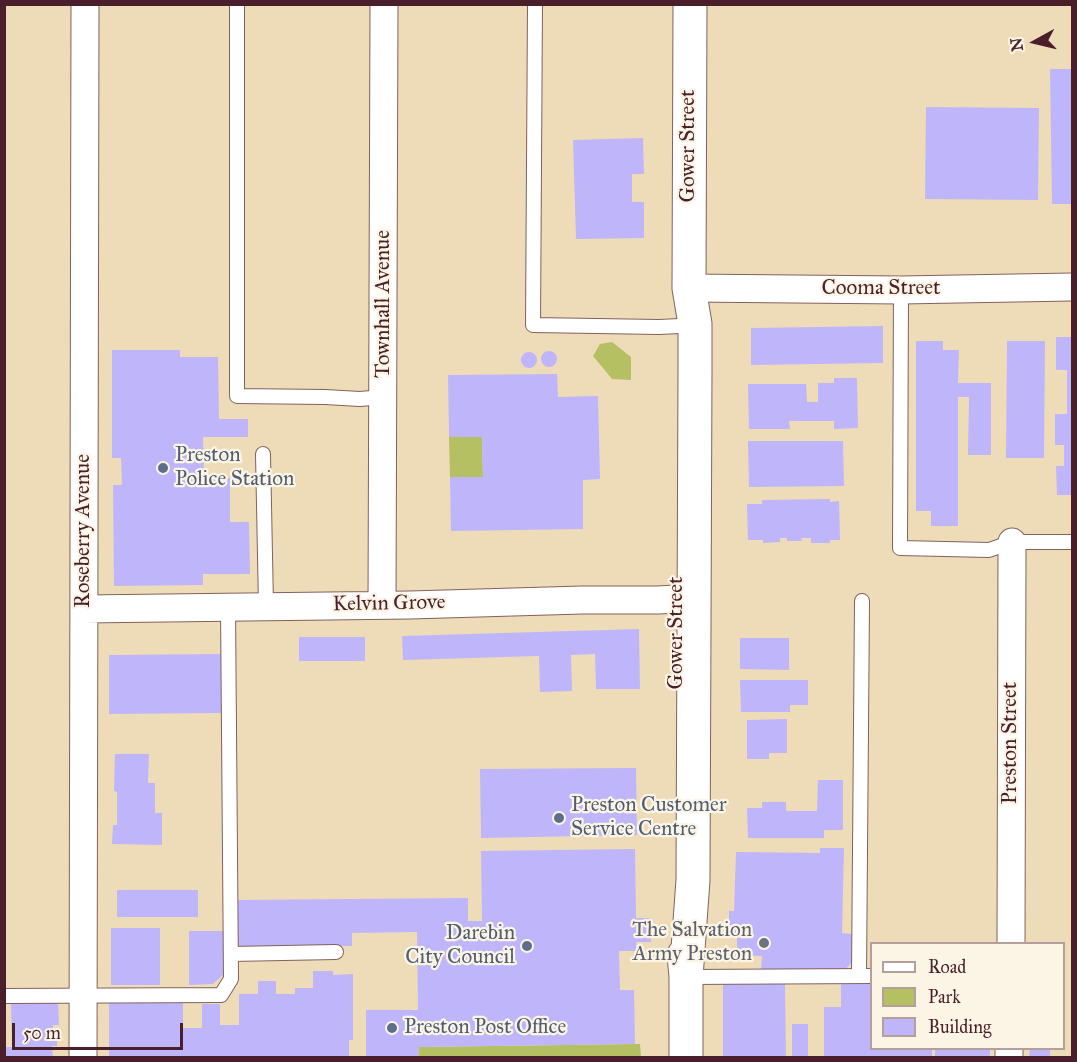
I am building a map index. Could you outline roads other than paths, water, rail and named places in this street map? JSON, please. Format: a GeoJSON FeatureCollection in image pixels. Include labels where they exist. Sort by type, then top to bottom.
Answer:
{"type":"FeatureCollection","features":[{"type":"Feature","properties":{"kind":"street","name":"Roseberry Avenue"},"geometry":{"type":"LineString","coordinates":[[83,1058],[85,4]]}},
{"type":"Feature","properties":{"kind":"street","name":"Townhall Avenue"},"geometry":{"type":"LineString","coordinates":[[382,604],[384,4]]}},
{"type":"Feature","properties":{"kind":"street","name":"Gower Street"},"geometry":{"type":"LineString","coordinates":[[686,1058],[686,977],[677,880],[695,324],[689,288],[690,4]]}},
{"type":"Feature","properties":{"kind":"street","name":"Cooma Street"},"geometry":{"type":"LineString","coordinates":[[689,288],[901,290],[1072,287]]}},
{"type":"Feature","properties":{"kind":"street","name":"Gower Street"},"geometry":{"type":"LineString","coordinates":[[686,598],[680,326],[689,288]]}},
{"type":"Feature","properties":{"kind":"street","name":"Preston Street"},"geometry":{"type":"LineString","coordinates":[[1011,942],[1012,542]]}},
{"type":"Feature","properties":{"kind":"street","name":"Kelvin Grove"},"geometry":{"type":"LineString","coordinates":[[84,609],[410,605],[686,598]]}},
{"type":"Feature","properties":{"kind":"lane"},"geometry":{"type":"LineString","coordinates":[[237,4],[237,396],[360,399],[383,397]]}},
{"type":"Feature","properties":{"kind":"lane"},"geometry":{"type":"LineString","coordinates":[[535,4],[532,325],[680,326]]}},
{"type":"Feature","properties":{"kind":"lane"},"geometry":{"type":"LineString","coordinates":[[901,290],[900,548],[989,550],[1012,542],[1072,542]]}},
{"type":"Feature","properties":{"kind":"lane"},"geometry":{"type":"LineString","coordinates":[[263,454],[266,606]]}},
{"type":"Feature","properties":{"kind":"lane"},"geometry":{"type":"LineString","coordinates":[[686,977],[865,976],[862,601]]}},
{"type":"Feature","properties":{"kind":"lane"},"geometry":{"type":"LineString","coordinates":[[4,996],[221,995],[231,979],[228,607]]}},
{"type":"Feature","properties":{"kind":"lane"},"geometry":{"type":"LineString","coordinates":[[231,954],[336,952]]}},
{"type":"Feature","properties":{"kind":"place","name":"Preston Police Station"},"geometry":{"type":"Point","coordinates":[163,468]}},
{"type":"Feature","properties":{"kind":"place","name":"Preston Customer Service Centre"},"geometry":{"type":"Point","coordinates":[559,818]}},
{"type":"Feature","properties":{"kind":"place","name":"The Salvation Army Preston"},"geometry":{"type":"Point","coordinates":[764,943]}},
{"type":"Feature","properties":{"kind":"place","name":"Darebin City Council"},"geometry":{"type":"Point","coordinates":[527,946]}},
{"type":"Feature","properties":{"kind":"place","name":"Preston Post Office"},"geometry":{"type":"Point","coordinates":[392,1028]}}]}
